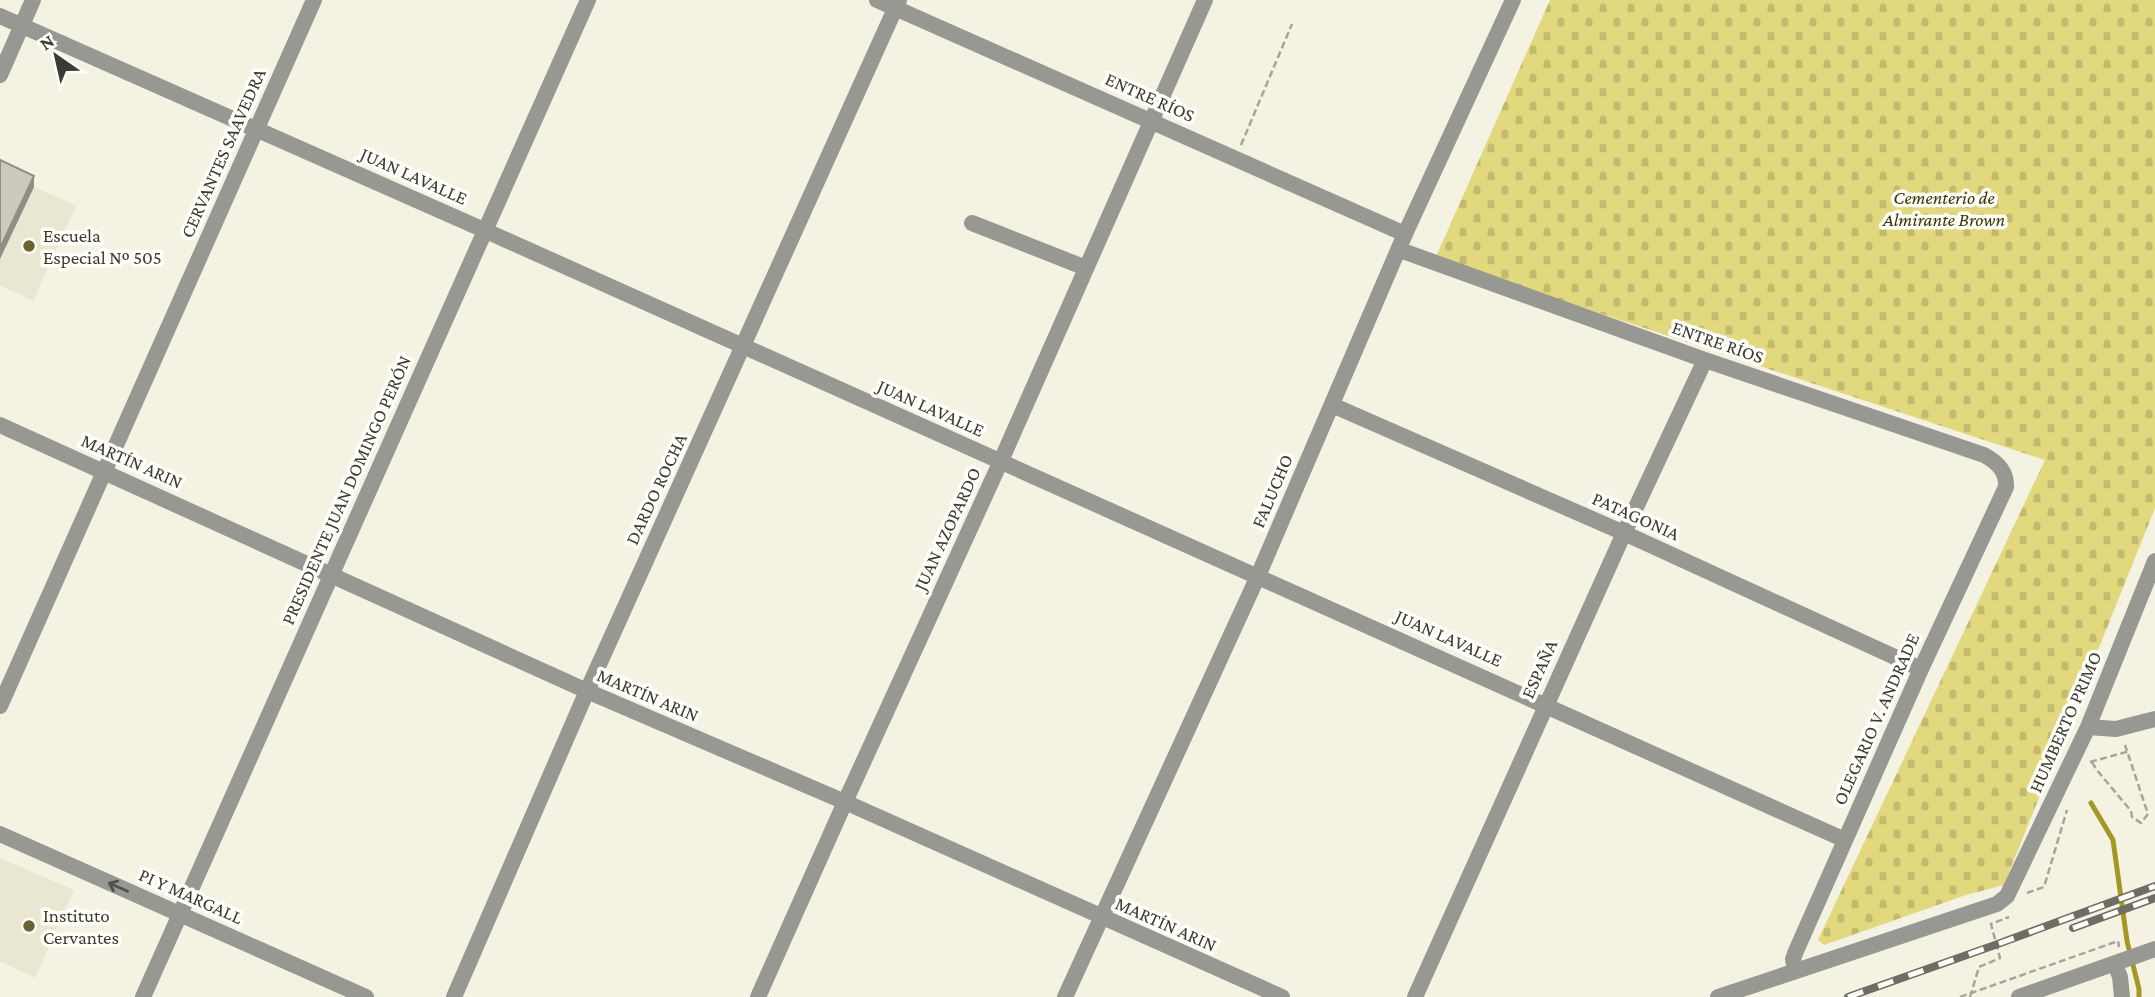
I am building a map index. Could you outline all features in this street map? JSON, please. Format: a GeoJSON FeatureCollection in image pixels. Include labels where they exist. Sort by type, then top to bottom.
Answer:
{"type":"FeatureCollection","features":[{"type":"Feature","properties":{"kind":"street"},"geometry":{"type":"LineString","coordinates":[[0,75],[33,0]]}},
{"type":"Feature","properties":{"kind":"street","name":"CERVANTES SAAVEDRA"},"geometry":{"type":"LineString","coordinates":[[0,706],[314,0]]}},
{"type":"Feature","properties":{"kind":"street","name":"PRESIDENTE JUAN DOMINGO PERÓN"},"geometry":{"type":"LineString","coordinates":[[144,997],[588,0]]}},
{"type":"Feature","properties":{"kind":"street","name":"ENTRE RÍOS"},"geometry":{"type":"LineString","coordinates":[[877,0],[897,4],[1151,121],[1236,157],[1403,242],[1705,360],[1984,454],[2004,472],[2007,478],[2006,487]]}},
{"type":"Feature","properties":{"kind":"street","name":"JUAN AZOPARDO"},"geometry":{"type":"LineString","coordinates":[[758,997],[1000,463],[1205,0]]}},
{"type":"Feature","properties":{"kind":"street","name":"FALUCHO"},"geometry":{"type":"LineString","coordinates":[[1065,997],[1258,576],[1403,242],[1513,0]]}},
{"type":"Feature","properties":{"kind":"street","name":"DARDO ROCHA"},"geometry":{"type":"LineString","coordinates":[[454,997],[587,691],[897,4]]}},
{"type":"Feature","properties":{"kind":"street","name":"JUAN LAVALLE"},"geometry":{"type":"LineString","coordinates":[[0,16],[1547,704],[1844,839]]}},
{"type":"Feature","properties":{"kind":"street"},"geometry":{"type":"LineString","coordinates":[[972,223],[1086,268]]}},
{"type":"Feature","properties":{"kind":"street","name":"ESPAÑA"},"geometry":{"type":"LineString","coordinates":[[1415,997],[1623,533],[1705,360]]}},
{"type":"Feature","properties":{"kind":"street","name":"PATAGONIA"},"geometry":{"type":"LineString","coordinates":[[1332,405],[1623,533],[1921,669]]}},
{"type":"Feature","properties":{"kind":"street","name":"MARTÍN ARIN"},"geometry":{"type":"LineString","coordinates":[[0,425],[587,691],[845,802],[1282,997]]}},
{"type":"Feature","properties":{"kind":"street","name":"OLEGARIO V. ANDRADE"},"geometry":{"type":"LineString","coordinates":[[1795,971],[1793,959],[1844,839],[2006,487]]}},
{"type":"Feature","properties":{"kind":"street","name":"HUMBERTO PRIMO"},"geometry":{"type":"LineString","coordinates":[[1795,971],[1997,904],[2007,896],[2013,889],[2088,727],[2155,561]]}},
{"type":"Feature","properties":{"kind":"street"},"geometry":{"type":"LineString","coordinates":[[2088,727],[2121,728],[2155,719]]}},
{"type":"Feature","properties":{"kind":"street","name":"PI Y MARGALL"},"geometry":{"type":"LineString","coordinates":[[0,834],[366,997]]}},
{"type":"Feature","properties":{"kind":"street"},"geometry":{"type":"LineString","coordinates":[[2019,997],[2119,958],[2151,950]]}},
{"type":"Feature","properties":{"kind":"street"},"geometry":{"type":"LineString","coordinates":[[2119,958],[2122,997]]}},
{"type":"Feature","properties":{"kind":"street"},"geometry":{"type":"LineString","coordinates":[[1718,997],[1795,971]]}},
{"type":"Feature","properties":{"kind":"path"},"geometry":{"type":"LineString","coordinates":[[1236,157],[1292,24]]}},
{"type":"Feature","properties":{"kind":"path"},"geometry":{"type":"LineString","coordinates":[[2090,754],[2095,769],[2128,806],[2136,822],[2145,820],[2148,814],[2121,728]]}},
{"type":"Feature","properties":{"kind":"path"},"geometry":{"type":"LineString","coordinates":[[1960,997],[2118,940],[2119,958]]}},
{"type":"Feature","properties":{"kind":"shaded area","name":"Escuela Especial Nº 505"},"geometry":{"type":"Polygon","coordinates":[[[0,171],[76,206],[33,301],[0,285],[0,171]]]}},
{"type":"Feature","properties":{"kind":"shaded area","name":"Instituto Cervantes"},"geometry":{"type":"Polygon","coordinates":[[[0,858],[74,890],[35,978],[0,961],[0,858]]]}},
{"type":"Feature","properties":{"kind":"green space","name":"Cementerio de Almirante Brown"},"geometry":{"type":"Polygon","coordinates":[[[1550,0],[2155,0],[2155,508],[2004,885],[1966,895],[1824,945],[1818,940],[2045,460],[1435,259],[1550,0]]]}},
{"type":"Feature","properties":{"kind":"building"},"geometry":{"type":"Polygon","coordinates":[[[0,160],[34,176],[0,248],[0,160]]]}},
{"type":"Feature","properties":{"kind":"waterway"},"geometry":{"type":"LineString","coordinates":[[2091,803],[2113,840],[2127,941],[2139,997]]}},
{"type":"Feature","properties":{"kind":"railway"},"geometry":{"type":"LineString","coordinates":[[1848,997],[2155,886]]}},
{"type":"Feature","properties":{"kind":"railway"},"geometry":{"type":"LineString","coordinates":[[2073,928],[2155,898]]}},
{"type":"Feature","properties":{"kind":"place","name":"Escuela Especial Nº 505"},"geometry":{"type":"Point","coordinates":[29,246]}},
{"type":"Feature","properties":{"kind":"place","name":"Instituto Cervantes"},"geometry":{"type":"Point","coordinates":[29,926]}}]}
